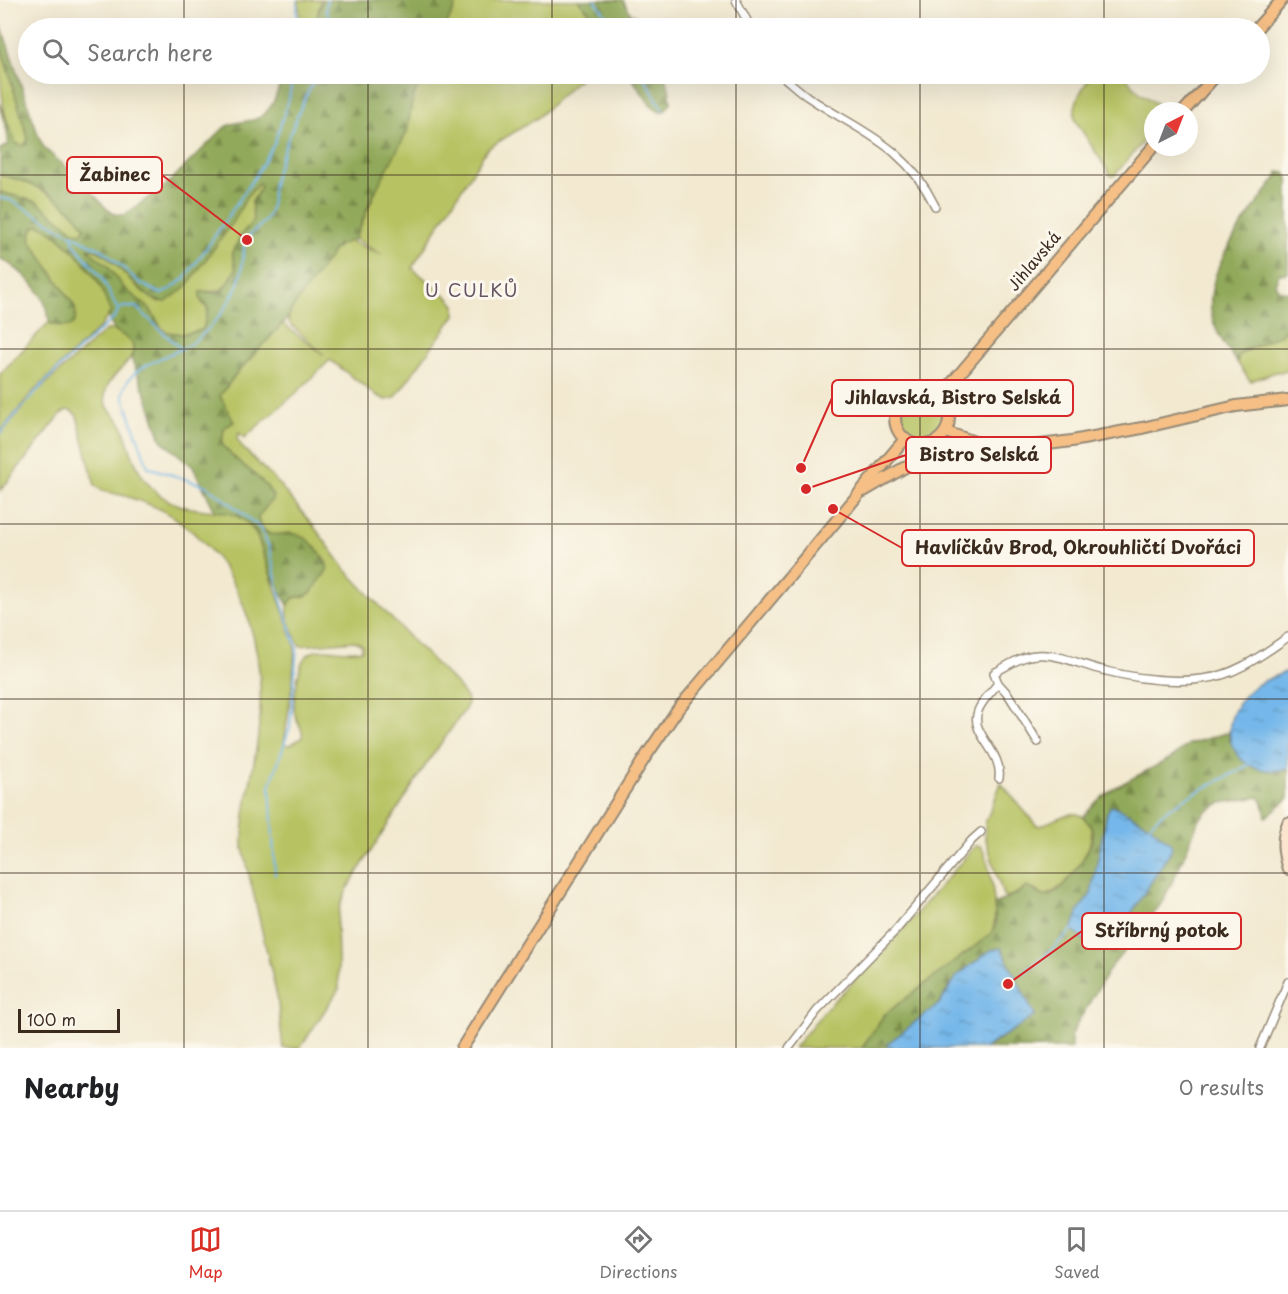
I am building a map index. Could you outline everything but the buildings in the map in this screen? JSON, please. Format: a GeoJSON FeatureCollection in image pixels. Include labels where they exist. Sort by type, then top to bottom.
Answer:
{"type":"FeatureCollection","features":[{"type":"Feature","properties":{"kind":"main road"},"geometry":{"type":"LineString","coordinates":[[1266,18],[1282,0]]}},
{"type":"Feature","properties":{"kind":"main road"},"geometry":{"type":"LineString","coordinates":[[1192,102],[1208,84]]}},
{"type":"Feature","properties":{"kind":"main road","name":"Jihlavská"},"geometry":{"type":"LineString","coordinates":[[940,397],[1145,156]]}},
{"type":"Feature","properties":{"kind":"main road"},"geometry":{"type":"LineString","coordinates":[[918,391],[932,392],[946,404],[950,413],[950,423],[946,432],[939,440],[929,444],[914,444],[904,439],[898,431],[895,413],[902,400],[909,394],[918,391]]}},
{"type":"Feature","properties":{"kind":"main road"},"geometry":{"type":"LineString","coordinates":[[846,507],[882,479],[920,461],[966,448],[1024,447],[1072,441],[1142,428],[1236,406],[1288,400]]}},
{"type":"Feature","properties":{"kind":"main road"},"geometry":{"type":"LineString","coordinates":[[946,432],[968,441],[996,447]]}},
{"type":"Feature","properties":{"kind":"main road"},"geometry":{"type":"LineString","coordinates":[[462,1048],[678,709],[904,439]]}},
{"type":"Feature","properties":{"kind":"street"},"geometry":{"type":"LineString","coordinates":[[736,0],[746,18]]}},
{"type":"Feature","properties":{"kind":"street"},"geometry":{"type":"LineString","coordinates":[[792,84],[807,96],[870,133],[894,152],[924,184],[935,206]]}},
{"type":"Feature","properties":{"kind":"street"},"geometry":{"type":"LineString","coordinates":[[1038,742],[994,673],[1018,660],[1038,654],[1124,674],[1152,678],[1202,680],[1242,666],[1288,638]]}},
{"type":"Feature","properties":{"kind":"street"},"geometry":{"type":"LineString","coordinates":[[998,682],[978,711],[976,722],[997,760],[999,778]]}},
{"type":"Feature","properties":{"kind":"street"},"geometry":{"type":"LineString","coordinates":[[1288,823],[1283,840],[1283,854],[1288,869]]}},
{"type":"Feature","properties":{"kind":"street"},"geometry":{"type":"LineString","coordinates":[[789,1048],[817,1011],[896,930],[981,832]]}},
{"type":"Feature","properties":{"kind":"street"},"geometry":{"type":"LineString","coordinates":[[1260,1048],[1288,982]]}},
{"type":"Feature","properties":{"kind":"green space"},"geometry":{"type":"Polygon","coordinates":[[[299,0],[322,0],[318,18],[300,18],[299,0]]]}},
{"type":"Feature","properties":{"kind":"green space"},"geometry":{"type":"Polygon","coordinates":[[[322,0],[458,0],[450,18],[317,18],[322,0]]]}},
{"type":"Feature","properties":{"kind":"green space"},"geometry":{"type":"Polygon","coordinates":[[[458,0],[578,0],[595,18],[450,18],[458,0]]]}},
{"type":"Feature","properties":{"kind":"green space"},"geometry":{"type":"Polygon","coordinates":[[[578,0],[623,0],[631,14],[637,18],[595,18],[578,0]]]}},
{"type":"Feature","properties":{"kind":"green space"},"geometry":{"type":"Polygon","coordinates":[[[0,22],[18,76],[18,84],[21,84],[45,149],[80,179],[114,214],[124,215],[165,186],[225,127],[260,117],[274,101],[280,84],[419,84],[413,97],[407,132],[372,197],[355,239],[337,246],[288,318],[235,375],[220,396],[234,422],[224,428],[222,444],[233,457],[261,480],[272,494],[273,498],[258,517],[263,531],[268,534],[290,533],[302,536],[316,548],[326,564],[328,569],[311,593],[293,598],[288,605],[272,576],[254,530],[240,518],[215,511],[193,467],[161,440],[131,358],[133,347],[131,341],[112,327],[108,317],[111,312],[100,285],[73,250],[46,228],[38,225],[33,228],[30,240],[75,307],[75,320],[73,324],[66,327],[49,323],[45,303],[40,294],[26,277],[0,258],[0,192],[37,202],[75,232],[81,233],[85,228],[69,209],[48,193],[24,182],[0,175],[0,149],[8,145],[8,140],[0,103],[15,143],[24,146],[28,139],[0,43],[0,22]],[[259,183],[246,198],[235,219],[186,287],[166,302],[153,299],[146,294],[103,253],[89,248],[89,251],[106,264],[124,288],[150,309],[161,328],[167,332],[182,334],[203,330],[208,309],[200,299],[200,292],[219,292],[232,276],[236,269],[232,252],[242,234],[253,221],[252,202],[261,187],[259,183]]]}},
{"type":"Feature","properties":{"kind":"green space"},"geometry":{"type":"Polygon","coordinates":[[[0,43],[26,129],[28,139],[24,146],[15,143],[6,119],[1,82],[0,43]]]}},
{"type":"Feature","properties":{"kind":"green space"},"geometry":{"type":"Polygon","coordinates":[[[419,84],[573,84],[537,118],[487,149],[412,268],[449,298],[455,305],[455,315],[395,398],[386,400],[376,395],[330,360],[244,438],[239,433],[237,439],[312,524],[346,570],[458,686],[468,701],[466,708],[427,763],[348,887],[340,906],[337,924],[339,989],[300,1048],[283,1048],[277,996],[243,848],[244,819],[258,735],[260,705],[255,647],[248,618],[237,592],[223,567],[204,544],[176,518],[148,504],[95,486],[77,416],[72,411],[67,410],[62,413],[0,491],[0,435],[33,395],[106,330],[116,331],[128,338],[134,351],[109,384],[105,401],[121,423],[134,460],[142,476],[153,489],[167,500],[182,506],[236,515],[247,522],[257,536],[295,645],[284,744],[290,745],[302,737],[294,703],[304,659],[315,651],[357,651],[362,650],[362,645],[355,641],[300,646],[289,622],[289,603],[293,598],[305,596],[327,564],[305,538],[294,534],[274,536],[259,524],[259,515],[270,502],[252,472],[230,455],[222,444],[224,428],[233,422],[220,396],[235,375],[282,323],[324,355],[289,323],[288,315],[323,262],[340,245],[348,240],[382,255],[355,239],[409,114],[419,84]]]}},
{"type":"Feature","properties":{"kind":"green space"},"geometry":{"type":"Polygon","coordinates":[[[636,84],[668,84],[671,103],[664,111],[659,112],[649,103],[636,84]]]}},
{"type":"Feature","properties":{"kind":"green space"},"geometry":{"type":"Polygon","coordinates":[[[1086,84],[1132,84],[1140,93],[1154,102],[1144,102],[1144,141],[1114,176],[1111,176],[1075,120],[1077,101],[1086,84]]]}},
{"type":"Feature","properties":{"kind":"green space"},"geometry":{"type":"Polygon","coordinates":[[[1278,172],[1285,173],[1288,178],[1288,273],[1279,274],[1275,284],[1279,290],[1288,292],[1288,325],[1281,334],[1239,354],[1237,362],[1219,335],[1212,317],[1211,298],[1214,280],[1231,242],[1277,177],[1278,172]]]}},
{"type":"Feature","properties":{"kind":"green space"},"geometry":{"type":"Polygon","coordinates":[[[0,175],[24,182],[48,193],[69,209],[85,228],[81,233],[75,232],[37,202],[0,192],[0,175]]]}},
{"type":"Feature","properties":{"kind":"green space"},"geometry":{"type":"Polygon","coordinates":[[[259,183],[261,186],[252,202],[253,221],[242,234],[233,252],[236,269],[224,288],[211,292],[204,291],[202,303],[208,309],[203,330],[182,334],[167,332],[161,328],[150,309],[124,288],[106,264],[89,251],[89,248],[99,251],[116,264],[140,290],[160,302],[186,287],[235,219],[246,198],[259,183]]]}},
{"type":"Feature","properties":{"kind":"green space"},"geometry":{"type":"Polygon","coordinates":[[[38,225],[55,234],[89,269],[100,285],[111,312],[101,326],[31,394],[0,432],[0,374],[46,325],[49,323],[62,327],[75,307],[30,240],[33,228],[38,225]]]}},
{"type":"Feature","properties":{"kind":"green space"},"geometry":{"type":"Polygon","coordinates":[[[1288,325],[1288,371],[1276,372],[1250,381],[1237,362],[1239,355],[1281,334],[1288,325]]]}},
{"type":"Feature","properties":{"kind":"green space"},"geometry":{"type":"Polygon","coordinates":[[[922,397],[930,398],[937,403],[942,410],[942,426],[937,433],[930,438],[922,439],[914,438],[907,433],[902,426],[901,418],[902,410],[907,403],[914,398],[922,397]]]}},
{"type":"Feature","properties":{"kind":"green space"},"geometry":{"type":"Polygon","coordinates":[[[1229,732],[1229,739],[1240,757],[1284,770],[1288,769],[1288,799],[1266,817],[1259,797],[1221,803],[1206,811],[1198,822],[1162,902],[1110,968],[1075,1027],[1071,1037],[1071,1048],[985,1048],[1001,1039],[950,984],[940,1003],[887,1045],[889,1048],[862,1048],[884,1015],[991,934],[996,924],[994,904],[1027,887],[1040,895],[1048,896],[1062,887],[1076,869],[1092,840],[1091,826],[1083,817],[1097,801],[1116,787],[1171,758],[1189,744],[1229,732]],[[1114,806],[1107,813],[1091,894],[1079,910],[1089,944],[1105,933],[1170,853],[1171,844],[1149,825],[1114,806]]]}},
{"type":"Feature","properties":{"kind":"green space"},"geometry":{"type":"Polygon","coordinates":[[[1001,783],[1036,825],[1040,826],[1071,814],[1080,815],[1087,821],[1091,830],[1091,840],[1087,853],[1071,876],[1052,893],[1043,896],[1035,890],[1027,889],[1005,897],[1003,895],[985,837],[985,824],[1001,783]]]}},
{"type":"Feature","properties":{"kind":"green space"},"geometry":{"type":"Polygon","coordinates":[[[975,846],[981,846],[990,877],[994,903],[994,926],[991,934],[884,1015],[862,1048],[794,1048],[824,1011],[884,951],[975,846]]]}},
{"type":"Feature","properties":{"kind":"water"},"geometry":{"type":"Polygon","coordinates":[[[1288,671],[1288,769],[1269,770],[1253,766],[1241,759],[1233,748],[1230,734],[1231,720],[1238,704],[1250,690],[1263,681],[1288,671]]]}},
{"type":"Feature","properties":{"kind":"water"},"geometry":{"type":"Polygon","coordinates":[[[1114,806],[1149,825],[1171,844],[1172,849],[1126,922],[1089,944],[1072,930],[1079,910],[1091,894],[1107,813],[1110,807],[1114,806]]]}},
{"type":"Feature","properties":{"kind":"water"},"geometry":{"type":"Polygon","coordinates":[[[1001,948],[1035,1016],[985,1048],[889,1048],[887,1044],[940,1003],[957,976],[991,950],[1001,948]]]}},
{"type":"Feature","properties":{"kind":"waterway"},"geometry":{"type":"LineString","coordinates":[[297,0],[297,18]]}},
{"type":"Feature","properties":{"kind":"waterway"},"geometry":{"type":"LineString","coordinates":[[327,0],[326,10],[330,18]]}},
{"type":"Feature","properties":{"kind":"waterway"},"geometry":{"type":"LineString","coordinates":[[595,0],[608,18]]}},
{"type":"Feature","properties":{"kind":"waterway"},"geometry":{"type":"LineString","coordinates":[[72,235],[104,251],[140,283],[161,294],[171,289],[185,278],[256,175],[274,144],[289,99],[291,84]]}},
{"type":"Feature","properties":{"kind":"waterway"},"geometry":{"type":"LineString","coordinates":[[0,198],[10,200],[72,235],[74,244],[101,276],[118,310],[123,307],[136,307],[181,349],[191,344],[209,328],[232,297],[241,275],[245,243],[268,216],[273,184],[280,160],[312,84]]}},
{"type":"Feature","properties":{"kind":"waterway"},"geometry":{"type":"LineString","coordinates":[[648,84],[663,110]]}},
{"type":"Feature","properties":{"kind":"waterway"},"geometry":{"type":"LineString","coordinates":[[0,434],[40,388],[114,318],[118,311]]}},
{"type":"Feature","properties":{"kind":"waterway"},"geometry":{"type":"LineString","coordinates":[[181,349],[154,361],[137,372],[125,387],[123,396],[148,467],[206,486],[260,528],[269,547],[280,597],[297,648],[290,727],[270,786],[275,875]]}},
{"type":"Feature","properties":{"kind":"waterway"},"geometry":{"type":"LineString","coordinates":[[1241,769],[1252,763]]}},
{"type":"Feature","properties":{"kind":"waterway"},"geometry":{"type":"LineString","coordinates":[[1149,826],[1179,802],[1238,771]]}},
{"type":"Feature","properties":{"kind":"waterway"},"geometry":{"type":"LineString","coordinates":[[1023,973],[1040,961],[1073,929]]}},
{"type":"Feature","properties":{"kind":"place","name":"Žabinec"},"geometry":{"type":"Point","coordinates":[247,240]}},
{"type":"Feature","properties":{"kind":"place","name":"Jihlavská, Bistro Selská"},"geometry":{"type":"Point","coordinates":[801,468]}},
{"type":"Feature","properties":{"kind":"place","name":"Bistro Selská"},"geometry":{"type":"Point","coordinates":[806,489]}},
{"type":"Feature","properties":{"kind":"place","name":"Havlíčkův Brod, Okrouhličtí Dvořáci"},"geometry":{"type":"Point","coordinates":[833,509]}},
{"type":"Feature","properties":{"kind":"place","name":"Stříbrný potok"},"geometry":{"type":"Point","coordinates":[1008,984]}},
{"type":"Feature","properties":{"kind":"district","name":"U CULKŮ"},"geometry":{"type":"Point","coordinates":[472,291]}}]}
